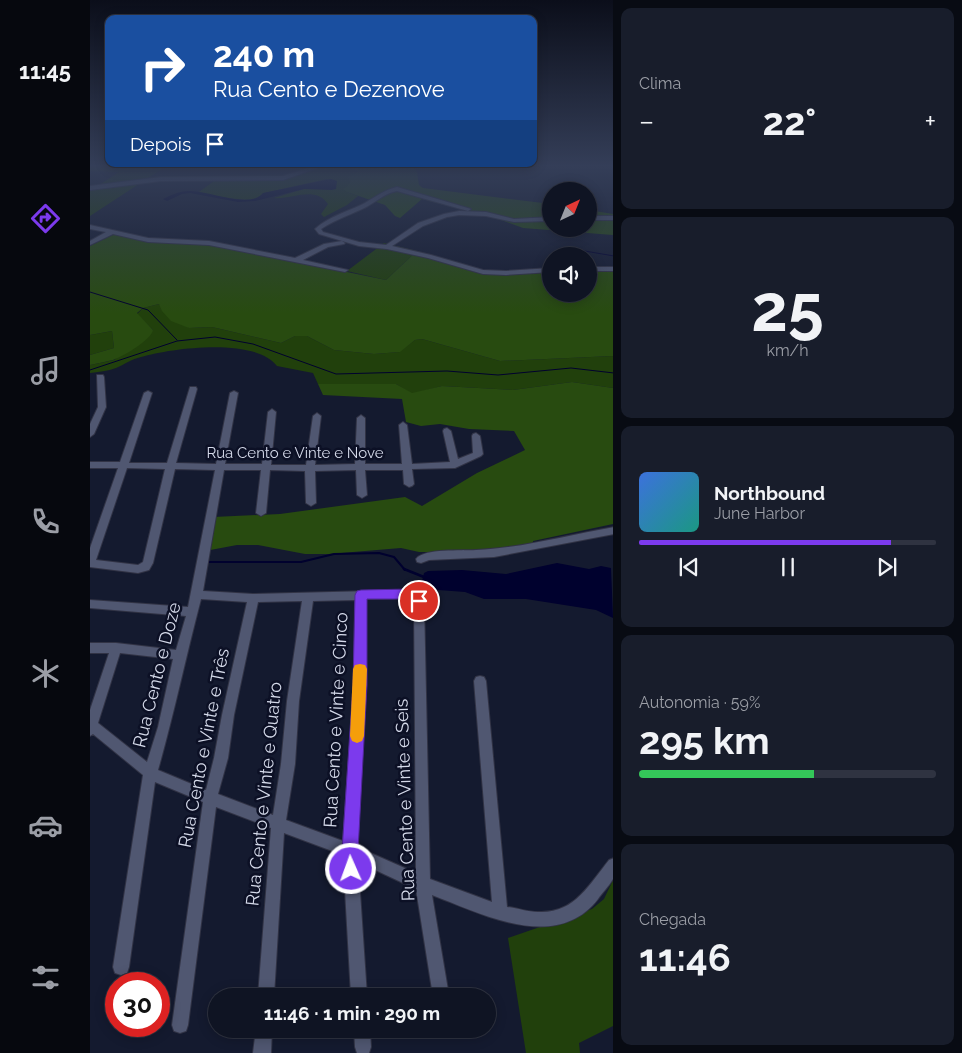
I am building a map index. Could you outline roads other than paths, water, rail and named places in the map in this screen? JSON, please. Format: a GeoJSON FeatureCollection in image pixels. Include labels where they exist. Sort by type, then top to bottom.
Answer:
{"type":"FeatureCollection","features":[{"type":"Feature","properties":{"kind":"street"},"geometry":{"type":"LineString","coordinates":[[345,214],[318,228],[320,233],[338,239],[379,247]]}},
{"type":"Feature","properties":{"kind":"street"},"geometry":{"type":"LineString","coordinates":[[387,248],[396,240],[440,217],[454,214]]}},
{"type":"Feature","properties":{"kind":"street"},"geometry":{"type":"LineString","coordinates":[[487,214],[508,220],[542,219]]}},
{"type":"Feature","properties":{"kind":"street"},"geometry":{"type":"LineString","coordinates":[[598,218],[613,218]]}},
{"type":"Feature","properties":{"kind":"street"},"geometry":{"type":"LineString","coordinates":[[90,227],[148,240],[209,243],[345,270]]}},
{"type":"Feature","properties":{"kind":"street"},"geometry":{"type":"LineString","coordinates":[[90,243],[112,232]]}},
{"type":"Feature","properties":{"kind":"street"},"geometry":{"type":"LineString","coordinates":[[297,260],[326,245],[335,243],[387,248],[429,256],[483,272],[520,273],[542,271]]}},
{"type":"Feature","properties":{"kind":"street"},"geometry":{"type":"LineString","coordinates":[[597,269],[613,269]]}},
{"type":"Feature","properties":{"kind":"street"},"geometry":{"type":"LineString","coordinates":[[90,434],[102,407],[100,377]]}},
{"type":"Feature","properties":{"kind":"street"},"geometry":{"type":"LineString","coordinates":[[148,393],[90,563],[138,569],[145,568],[148,563],[171,465],[193,389]]}},
{"type":"Feature","properties":{"kind":"street","name":"Rua Cento e Doze"},"geometry":{"type":"LineString","coordinates":[[121,967],[150,773],[164,727],[180,655],[197,595],[219,467],[234,394]]}},
{"type":"Feature","properties":{"kind":"street"},"geometry":{"type":"LineString","coordinates":[[261,513],[272,412]]}},
{"type":"Feature","properties":{"kind":"street"},"geometry":{"type":"LineString","coordinates":[[311,503],[310,468],[317,416]]}},
{"type":"Feature","properties":{"kind":"street"},"geometry":{"type":"LineString","coordinates":[[361,418],[360,468],[362,495]]}},
{"type":"Feature","properties":{"kind":"street"},"geometry":{"type":"LineString","coordinates":[[403,425],[409,484]]}},
{"type":"Feature","properties":{"kind":"street"},"geometry":{"type":"LineString","coordinates":[[447,431],[454,465]]}},
{"type":"Feature","properties":{"kind":"street","name":"Rua Cento e Vinte e Nove"},"geometry":{"type":"LineString","coordinates":[[90,465],[124,464],[265,468],[360,468],[454,465],[478,454],[476,436]]}},
{"type":"Feature","properties":{"kind":"street"},"geometry":{"type":"LineString","coordinates":[[421,559],[428,556],[494,553],[613,530]]}},
{"type":"Feature","properties":{"kind":"street","name":"Rua Cento e Vinte e Seis"},"geometry":{"type":"LineString","coordinates":[[361,595],[410,594],[419,601],[423,884],[440,988]]}},
{"type":"Feature","properties":{"kind":"street"},"geometry":{"type":"LineString","coordinates":[[197,595],[253,598],[361,595]]}},
{"type":"Feature","properties":{"kind":"street","name":"Rua Cento e Vinte e Cinco"},"geometry":{"type":"LineString","coordinates":[[359,988],[350,851],[359,700],[361,595]]}},
{"type":"Feature","properties":{"kind":"street","name":"Rua Cento e Vinte e Quatro"},"geometry":{"type":"LineString","coordinates":[[267,988],[278,824],[288,764],[293,700],[308,597]]}},
{"type":"Feature","properties":{"kind":"street","name":"Rua Cento e Vinte e Três"},"geometry":{"type":"LineString","coordinates":[[180,1025],[210,798],[221,758],[228,715],[253,598]]}},
{"type":"Feature","properties":{"kind":"street"},"geometry":{"type":"LineString","coordinates":[[90,604],[192,612]]}},
{"type":"Feature","properties":{"kind":"street"},"geometry":{"type":"LineString","coordinates":[[90,648],[116,648],[180,655]]}},
{"type":"Feature","properties":{"kind":"street"},"geometry":{"type":"LineString","coordinates":[[116,648],[90,726],[150,773],[350,851],[423,884],[500,913],[538,920],[565,916],[586,902],[613,865]]}},
{"type":"Feature","properties":{"kind":"street"},"geometry":{"type":"LineString","coordinates":[[480,681],[500,913]]}},
{"type":"Feature","properties":{"kind":"street"},"geometry":{"type":"LineString","coordinates":[[262,1053],[263,1038]]}},
{"type":"Feature","properties":{"kind":"street"},"geometry":{"type":"LineString","coordinates":[[362,1038],[363,1047]]}},
{"type":"Feature","properties":{"kind":"water"},"geometry":{"type":"Polygon","coordinates":[[[557,563],[589,569],[601,566],[611,568],[613,618],[596,610],[526,599],[484,599],[465,592],[425,589],[422,581],[424,573],[428,571],[462,570],[506,574],[557,563]]]}},
{"type":"Feature","properties":{"kind":"waterway"},"geometry":{"type":"LineString","coordinates":[[597,253],[613,256]]}},
{"type":"Feature","properties":{"kind":"waterway"},"geometry":{"type":"LineString","coordinates":[[90,292],[148,310],[177,340]]}},
{"type":"Feature","properties":{"kind":"waterway"},"geometry":{"type":"LineString","coordinates":[[90,370],[177,341],[215,337],[253,344],[336,374],[447,371],[498,375],[571,368],[613,373]]}},
{"type":"Feature","properties":{"kind":"waterway"},"geometry":{"type":"LineString","coordinates":[[209,562],[301,562],[334,554],[379,553],[394,557],[404,569]]}},
{"type":"Feature","properties":{"kind":"waterway"},"geometry":{"type":"LineString","coordinates":[[404,569],[424,577]]}}]}
